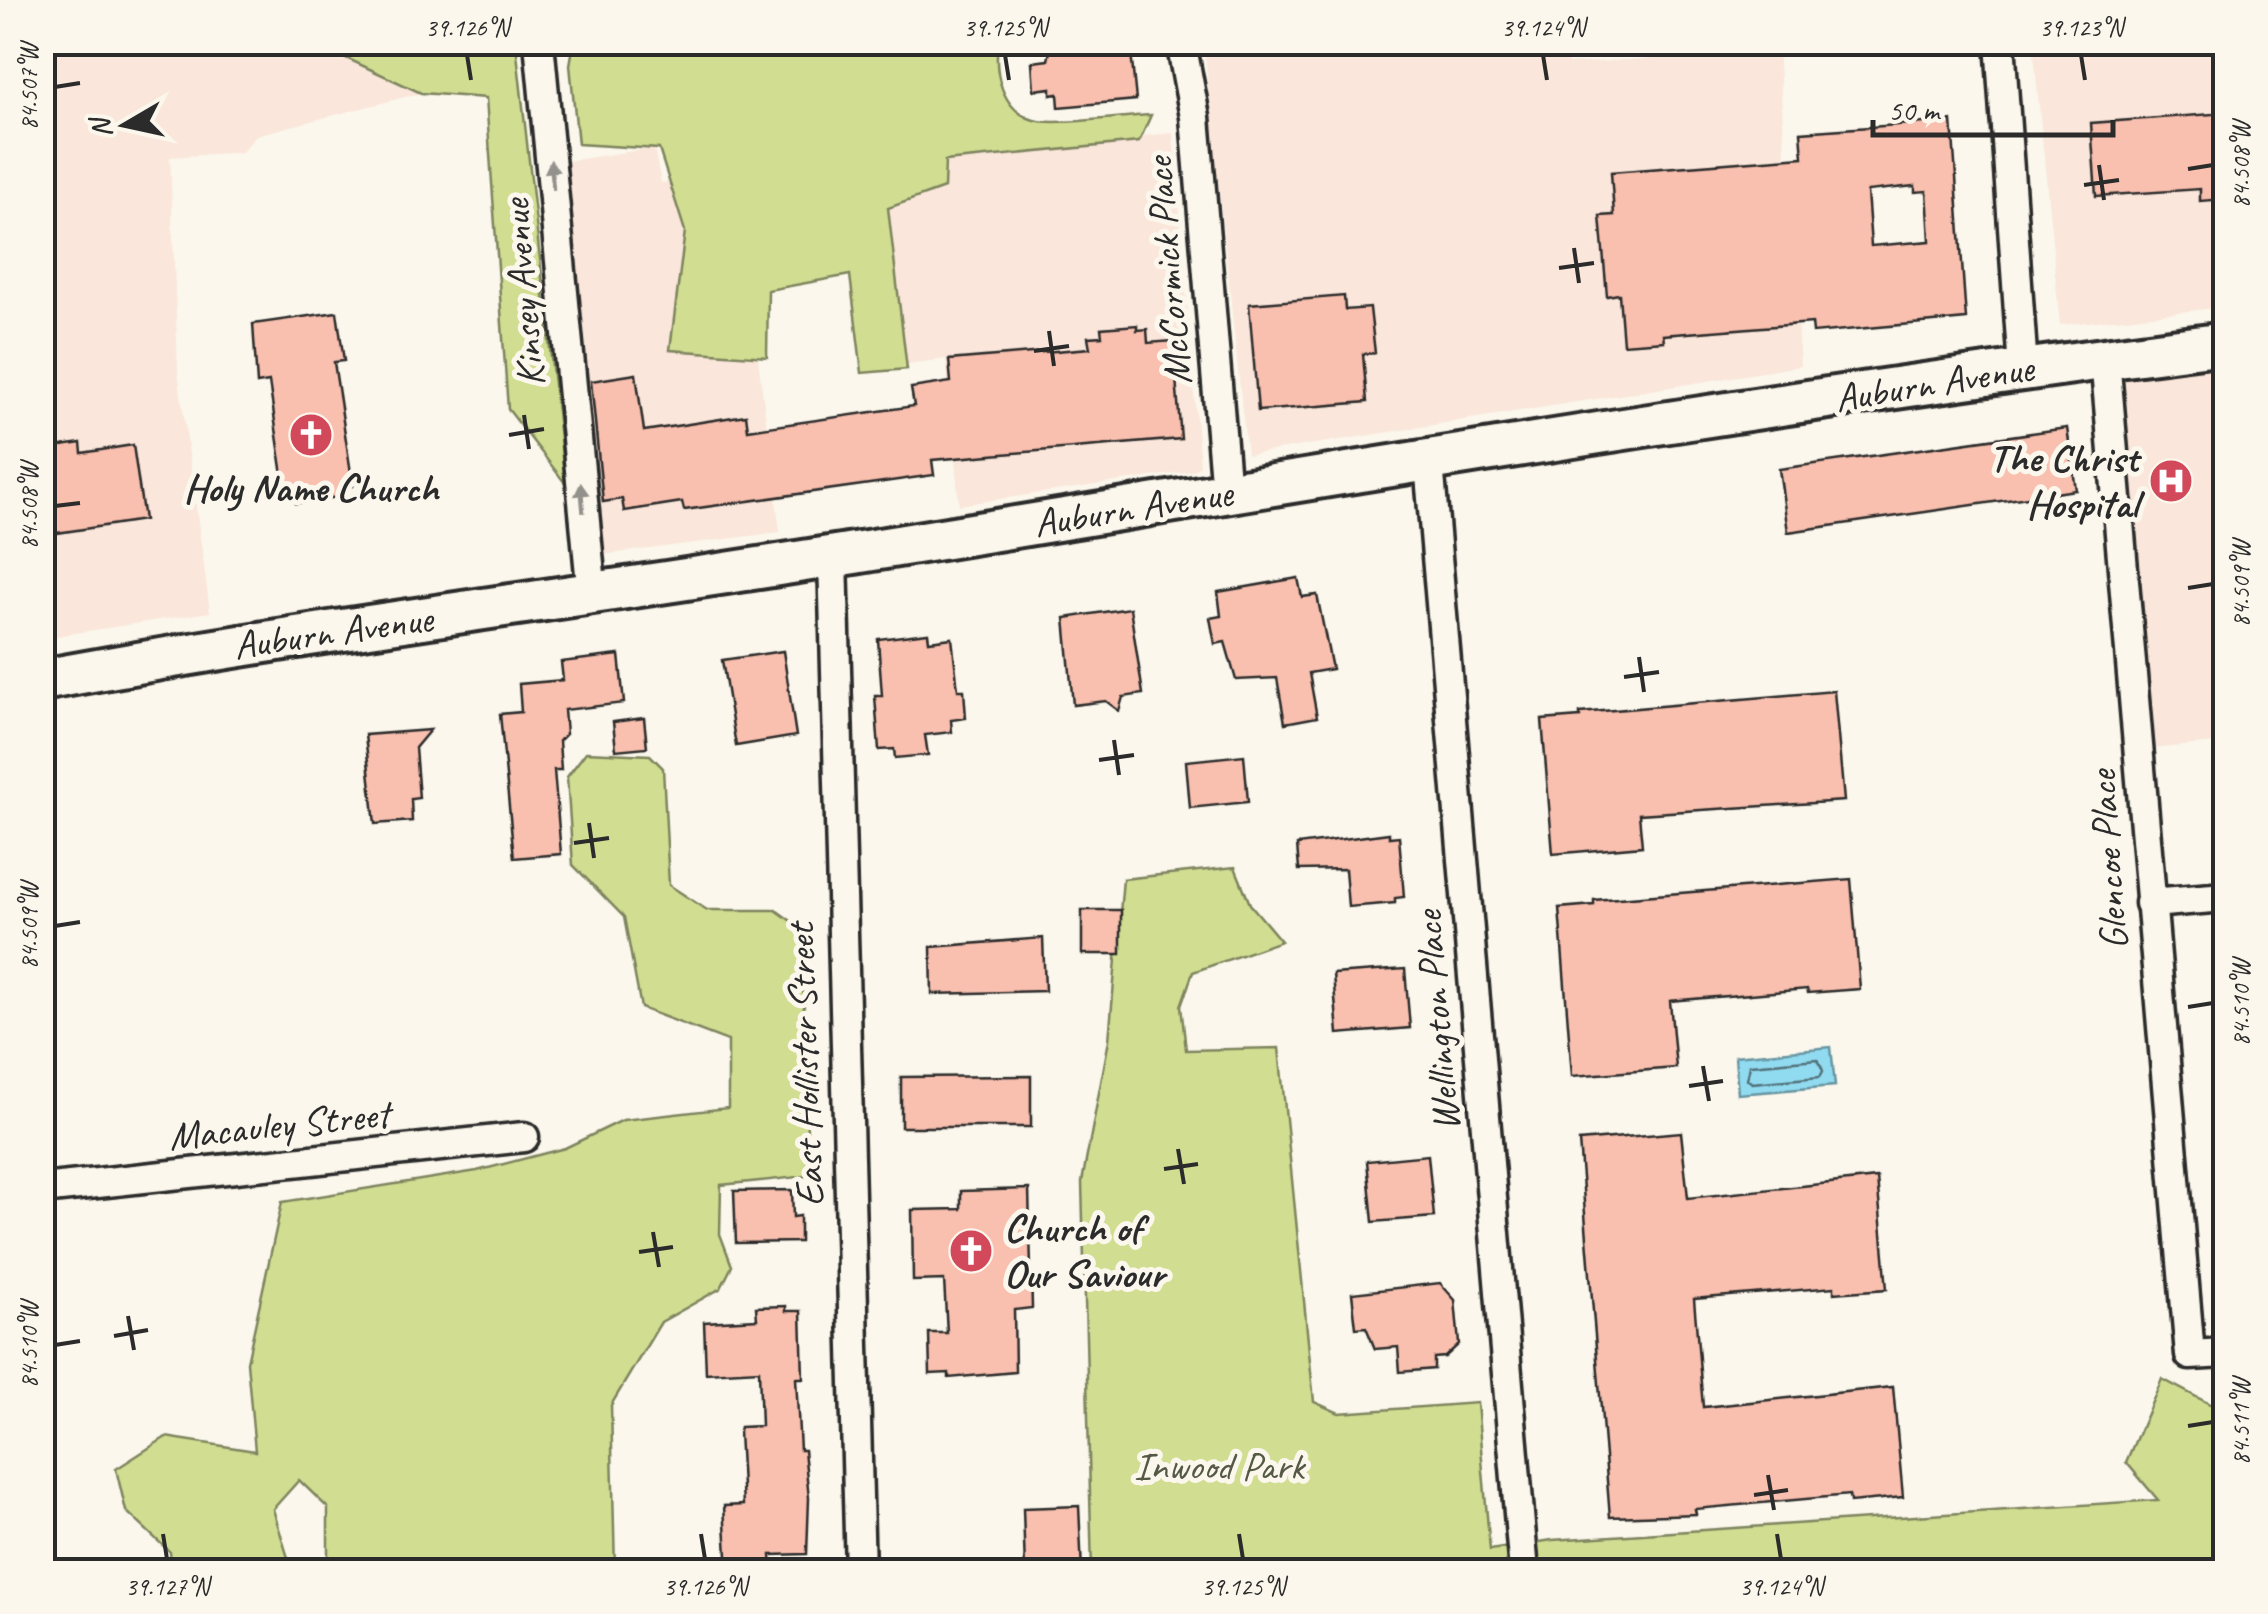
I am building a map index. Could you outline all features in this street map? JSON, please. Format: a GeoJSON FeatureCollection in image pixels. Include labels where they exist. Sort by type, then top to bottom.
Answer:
{"type":"FeatureCollection","features":[{"type":"Feature","properties":{"kind":"main road","name":"Auburn Avenue"},"geometry":{"type":"LineString","coordinates":[[42,680],[233,645],[592,596],[2023,369],[2226,343]]}},
{"type":"Feature","properties":{"kind":"street","name":"Kinsey Avenue"},"geometry":{"type":"LineString","coordinates":[[539,42],[592,596]]}},
{"type":"Feature","properties":{"kind":"street","name":"McCormick Place"},"geometry":{"type":"LineString","coordinates":[[1181,42],[1195,117],[1226,493]]}},
{"type":"Feature","properties":{"kind":"street"},"geometry":{"type":"LineString","coordinates":[[2000,42],[2023,369]]}},
{"type":"Feature","properties":{"kind":"street","name":"Glencoe Place"},"geometry":{"type":"LineString","coordinates":[[2105,358],[2190,1355],[2226,1353]]}},
{"type":"Feature","properties":{"kind":"street","name":"Wellington Place"},"geometry":{"type":"LineString","coordinates":[[1429,463],[1524,1572]]}},
{"type":"Feature","properties":{"kind":"street","name":"East Hollister Street"},"geometry":{"type":"LineString","coordinates":[[833,557],[860,1572]]}},
{"type":"Feature","properties":{"kind":"street"},"geometry":{"type":"LineString","coordinates":[[2150,903],[2226,897]]}},
{"type":"Feature","properties":{"kind":"street","name":"Macauley Street"},"geometry":{"type":"LineString","coordinates":[[42,1188],[524,1137]]}},
{"type":"Feature","properties":{"kind":"shaded area"},"geometry":{"type":"Polygon","coordinates":[[[1423,42],[1565,42],[1568,64],[1778,50],[1800,366],[1247,455],[1205,56],[1423,42]]]}},
{"type":"Feature","properties":{"kind":"shaded area"},"geometry":{"type":"Polygon","coordinates":[[[43,43],[314,43],[421,93],[256,135],[242,152],[170,157],[178,371],[210,612],[43,638],[43,43]]]}},
{"type":"Feature","properties":{"kind":"shaded area"},"geometry":{"type":"Polygon","coordinates":[[[2033,43],[2225,43],[2225,307],[2060,325],[2033,43]]]}},
{"type":"Feature","properties":{"kind":"shaded area"},"geometry":{"type":"Polygon","coordinates":[[[1173,133],[1200,466],[1192,471],[959,505],[946,359],[907,364],[882,161],[1173,133]]]}},
{"type":"Feature","properties":{"kind":"shaded area"},"geometry":{"type":"Polygon","coordinates":[[[654,148],[661,183],[735,176],[780,532],[602,555],[567,161],[654,148]]]}},
{"type":"Feature","properties":{"kind":"shaded area","name":"The Christ Hospital"},"geometry":{"type":"Polygon","coordinates":[[[2225,343],[2225,742],[2140,750],[2105,358],[2225,343]]]}},
{"type":"Feature","properties":{"kind":"green space"},"geometry":{"type":"Polygon","coordinates":[[[574,42],[998,43],[1002,89],[1023,115],[1057,122],[1151,115],[1139,142],[945,161],[944,188],[888,208],[907,369],[862,373],[850,275],[768,290],[767,357],[670,350],[685,231],[659,149],[578,144],[570,65],[574,42]]]}},
{"type":"Feature","properties":{"kind":"green space"},"geometry":{"type":"Polygon","coordinates":[[[314,43],[419,43],[420,52],[516,44],[565,483],[508,409],[486,98],[421,93],[314,43]]]}},
{"type":"Feature","properties":{"kind":"green space"},"geometry":{"type":"Polygon","coordinates":[[[586,752],[650,755],[663,768],[669,885],[707,910],[776,910],[802,929],[808,1176],[721,1185],[720,1234],[732,1266],[721,1288],[661,1322],[611,1405],[615,1571],[328,1571],[328,1508],[299,1480],[273,1509],[292,1571],[172,1571],[170,1552],[126,1511],[116,1469],[166,1437],[255,1451],[247,1362],[282,1202],[477,1171],[565,1148],[623,1120],[728,1108],[728,1041],[641,1008],[624,917],[573,865],[567,777],[586,752]]]}},
{"type":"Feature","properties":{"kind":"green space","name":"Inwood Park"},"geometry":{"type":"Polygon","coordinates":[[[1235,867],[1250,904],[1281,941],[1193,972],[1181,1006],[1186,1050],[1279,1048],[1314,1402],[1339,1413],[1477,1403],[1490,1550],[1552,1540],[2158,1500],[2126,1462],[2162,1379],[2225,1412],[2225,1571],[1092,1572],[1082,1182],[1109,1040],[1123,879],[1235,867]]]}},
{"type":"Feature","properties":{"kind":"water"},"geometry":{"type":"Polygon","coordinates":[[[1831,1047],[1835,1086],[1738,1094],[1735,1056],[1831,1047]]]}},
{"type":"Feature","properties":{"kind":"building"},"geometry":{"type":"Polygon","coordinates":[[[1052,42],[1130,42],[1136,100],[1059,107],[1058,94],[1051,95],[1051,88],[1034,90],[1032,62],[1048,60],[1052,42]]]}},
{"type":"Feature","properties":{"kind":"building"},"geometry":{"type":"Polygon","coordinates":[[[2226,113],[2226,199],[2200,201],[2200,189],[2096,196],[2091,123],[2226,113]]]}},
{"type":"Feature","properties":{"kind":"building"},"geometry":{"type":"Polygon","coordinates":[[[1952,121],[1966,319],[1813,333],[1812,323],[1663,335],[1664,341],[1623,344],[1619,294],[1607,296],[1600,216],[1614,215],[1611,172],[1803,157],[1801,132],[1952,121]],[[1915,186],[1867,191],[1871,246],[1930,241],[1927,191],[1915,192],[1915,186]]]}},
{"type":"Feature","properties":{"kind":"building"},"geometry":{"type":"Polygon","coordinates":[[[1344,296],[1345,310],[1370,308],[1375,353],[1363,354],[1367,402],[1258,411],[1249,304],[1344,296]]]}},
{"type":"Feature","properties":{"kind":"building","name":"Holy Name Church"},"geometry":{"type":"Polygon","coordinates":[[[337,312],[344,361],[334,362],[353,486],[345,487],[346,496],[296,503],[294,494],[286,495],[269,382],[257,384],[253,324],[337,312]]]}},
{"type":"Feature","properties":{"kind":"building"},"geometry":{"type":"Polygon","coordinates":[[[1137,325],[1137,330],[1147,329],[1148,343],[1173,341],[1181,439],[932,460],[934,475],[684,510],[682,502],[624,511],[622,499],[603,502],[591,381],[636,374],[644,431],[746,415],[748,430],[914,406],[911,388],[951,382],[949,360],[1090,348],[1088,337],[1102,336],[1101,328],[1137,325]]]}},
{"type":"Feature","properties":{"kind":"building"},"geometry":{"type":"Polygon","coordinates":[[[2067,428],[2076,490],[1788,532],[1779,469],[2067,428]]]}},
{"type":"Feature","properties":{"kind":"building"},"geometry":{"type":"Polygon","coordinates":[[[81,443],[82,453],[133,445],[144,520],[50,534],[42,504],[42,449],[81,443]]]}},
{"type":"Feature","properties":{"kind":"building"},"geometry":{"type":"Polygon","coordinates":[[[1298,578],[1302,597],[1317,595],[1332,669],[1309,673],[1317,717],[1285,723],[1277,678],[1236,680],[1225,642],[1215,644],[1210,618],[1221,616],[1218,592],[1298,578]]]}},
{"type":"Feature","properties":{"kind":"building"},"geometry":{"type":"Polygon","coordinates":[[[1130,608],[1143,694],[1123,697],[1119,711],[1106,701],[1073,705],[1065,618],[1130,608]]]}},
{"type":"Feature","properties":{"kind":"building"},"geometry":{"type":"Polygon","coordinates":[[[928,633],[929,641],[952,638],[958,690],[964,690],[966,718],[951,720],[952,732],[925,735],[928,755],[895,758],[894,749],[879,750],[875,696],[882,696],[878,639],[928,633]]]}},
{"type":"Feature","properties":{"kind":"building"},"geometry":{"type":"Polygon","coordinates":[[[783,651],[796,736],[736,746],[722,660],[783,651]]]}},
{"type":"Feature","properties":{"kind":"building"},"geometry":{"type":"Polygon","coordinates":[[[619,655],[624,703],[564,710],[566,734],[559,741],[561,770],[554,770],[561,854],[514,858],[500,714],[521,712],[519,684],[563,680],[561,662],[619,655]]]}},
{"type":"Feature","properties":{"kind":"building"},"geometry":{"type":"Polygon","coordinates":[[[1834,691],[1844,801],[1639,814],[1642,846],[1553,854],[1542,720],[1580,717],[1580,713],[1834,691]]]}},
{"type":"Feature","properties":{"kind":"building"},"geometry":{"type":"Polygon","coordinates":[[[644,718],[647,747],[616,750],[613,722],[644,718]]]}},
{"type":"Feature","properties":{"kind":"building"},"geometry":{"type":"Polygon","coordinates":[[[430,730],[415,748],[419,798],[411,799],[412,821],[375,824],[365,735],[430,730]]]}},
{"type":"Feature","properties":{"kind":"building"},"geometry":{"type":"Polygon","coordinates":[[[1244,755],[1248,802],[1190,808],[1186,761],[1244,755]]]}},
{"type":"Feature","properties":{"kind":"building"},"geometry":{"type":"Polygon","coordinates":[[[1389,833],[1389,837],[1399,836],[1404,897],[1395,898],[1395,903],[1348,907],[1345,869],[1299,870],[1297,845],[1389,833]]]}},
{"type":"Feature","properties":{"kind":"building"},"geometry":{"type":"Polygon","coordinates":[[[1851,879],[1860,989],[1808,993],[1807,989],[1670,1001],[1676,1068],[1572,1076],[1559,908],[1594,905],[1594,900],[1851,879]]]}},
{"type":"Feature","properties":{"kind":"building"},"geometry":{"type":"Polygon","coordinates":[[[1082,910],[1121,910],[1121,954],[1082,954],[1082,910]]]}},
{"type":"Feature","properties":{"kind":"building"},"geometry":{"type":"Polygon","coordinates":[[[1043,938],[1045,991],[932,994],[931,947],[1043,938]]]}},
{"type":"Feature","properties":{"kind":"building"},"geometry":{"type":"Polygon","coordinates":[[[1405,969],[1410,1028],[1338,1034],[1333,974],[1405,969]]]}},
{"type":"Feature","properties":{"kind":"building"},"geometry":{"type":"Polygon","coordinates":[[[1031,1076],[1031,1127],[901,1127],[901,1077],[1031,1076]]]}},
{"type":"Feature","properties":{"kind":"building"},"geometry":{"type":"Polygon","coordinates":[[[1681,1132],[1688,1198],[1877,1178],[1887,1289],[1834,1293],[1834,1287],[1694,1299],[1703,1407],[1893,1387],[1903,1497],[1850,1502],[1849,1495],[1695,1509],[1696,1514],[1610,1517],[1579,1141],[1681,1132]]]}},
{"type":"Feature","properties":{"kind":"building"},"geometry":{"type":"Polygon","coordinates":[[[1428,1155],[1434,1217],[1373,1222],[1367,1161],[1428,1155]]]}},
{"type":"Feature","properties":{"kind":"building","name":"Church of Our Saviour"},"geometry":{"type":"Polygon","coordinates":[[[1029,1189],[1032,1308],[1014,1310],[1015,1372],[949,1378],[949,1373],[930,1374],[929,1333],[947,1333],[944,1280],[913,1281],[912,1210],[961,1209],[961,1191],[1029,1189]]]}},
{"type":"Feature","properties":{"kind":"building"},"geometry":{"type":"Polygon","coordinates":[[[792,1190],[793,1217],[800,1216],[800,1242],[736,1243],[734,1191],[792,1190]]]}},
{"type":"Feature","properties":{"kind":"building"},"geometry":{"type":"Polygon","coordinates":[[[1440,1283],[1455,1300],[1459,1344],[1445,1357],[1434,1358],[1434,1369],[1400,1372],[1398,1347],[1375,1349],[1366,1327],[1356,1328],[1352,1293],[1440,1283]]]}},
{"type":"Feature","properties":{"kind":"building"},"geometry":{"type":"Polygon","coordinates":[[[786,1306],[786,1311],[801,1311],[803,1378],[796,1378],[800,1450],[804,1450],[809,1498],[807,1554],[771,1555],[772,1572],[728,1572],[724,1506],[743,1505],[739,1432],[740,1427],[761,1426],[759,1370],[706,1373],[704,1322],[757,1319],[756,1307],[786,1306]]]}},
{"type":"Feature","properties":{"kind":"building"},"geometry":{"type":"Polygon","coordinates":[[[1079,1506],[1082,1572],[1025,1572],[1023,1508],[1079,1506]]]}},
{"type":"Feature","properties":{"kind":"place","name":"Holy Name Church"},"geometry":{"type":"Point","coordinates":[311,435]}},
{"type":"Feature","properties":{"kind":"place","name":"The Christ Hospital"},"geometry":{"type":"Point","coordinates":[2171,481]}},
{"type":"Feature","properties":{"kind":"place","name":"Church of Our Saviour"},"geometry":{"type":"Point","coordinates":[971,1251]}}]}
